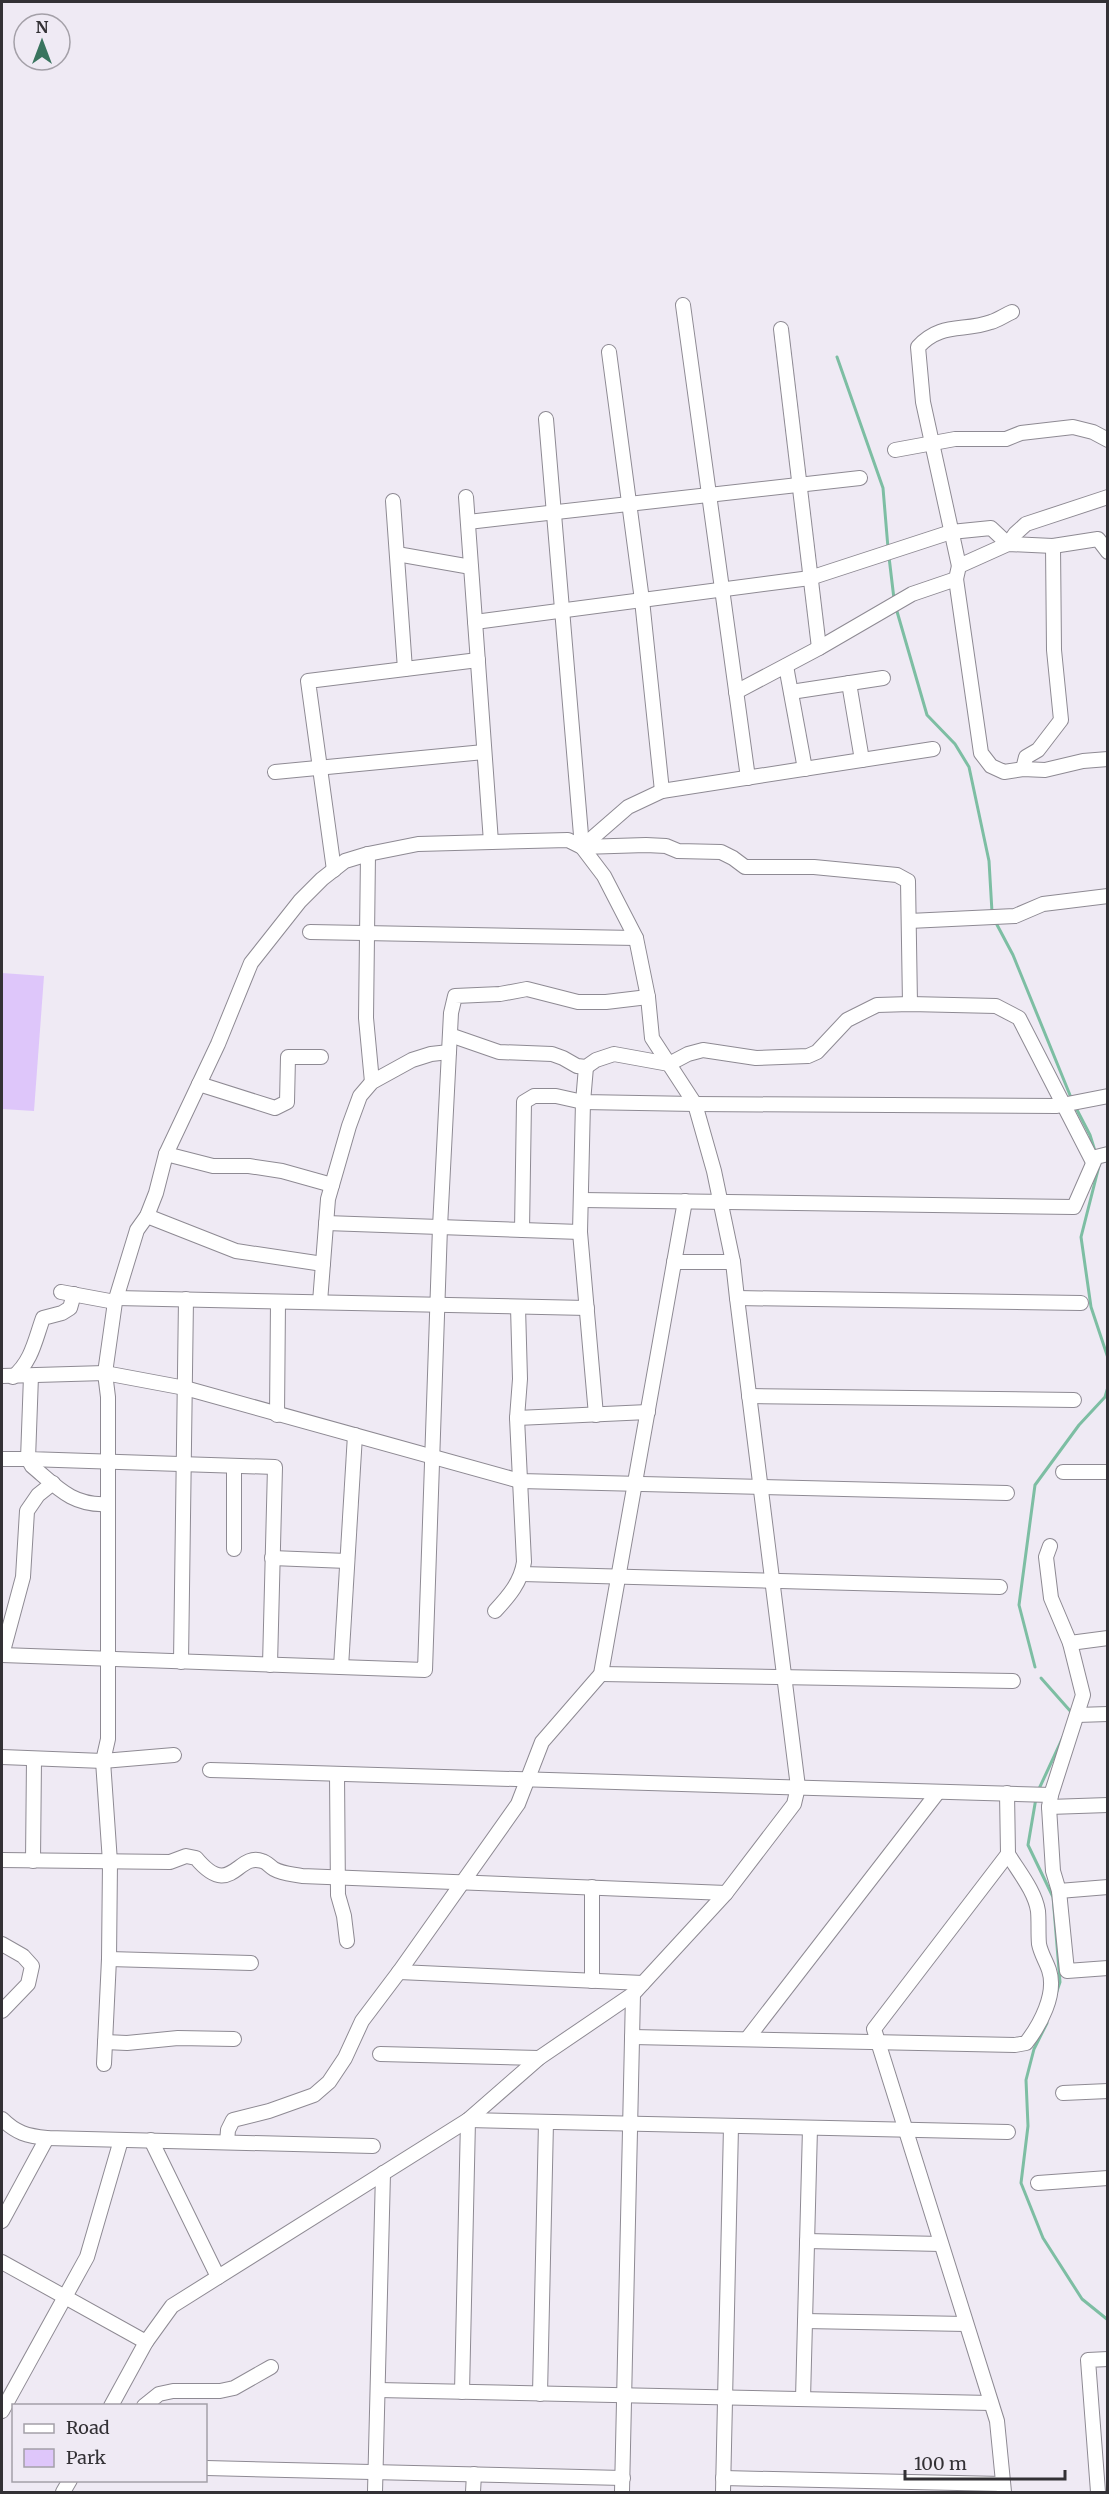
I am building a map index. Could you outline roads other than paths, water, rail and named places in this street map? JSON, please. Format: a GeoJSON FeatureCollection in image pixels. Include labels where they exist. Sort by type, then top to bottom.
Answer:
{"type":"FeatureCollection","features":[{"type":"Feature","properties":{"kind":"street"},"geometry":{"type":"LineString","coordinates":[[683,305],[748,778]]}},
{"type":"Feature","properties":{"kind":"street"},"geometry":{"type":"LineString","coordinates":[[1012,312],[990,323],[942,330],[927,337],[918,347],[923,402],[958,573],[981,753],[990,766],[1004,772],[1023,769],[1044,770],[1083,760],[1107,759]]}},
{"type":"Feature","properties":{"kind":"street"},"geometry":{"type":"LineString","coordinates":[[781,329],[819,648]]}},
{"type":"Feature","properties":{"kind":"street"},"geometry":{"type":"LineString","coordinates":[[609,352],[642,600],[662,791]]}},
{"type":"Feature","properties":{"kind":"street"},"geometry":{"type":"LineString","coordinates":[[546,419],[582,847]]}},
{"type":"Feature","properties":{"kind":"street"},"geometry":{"type":"LineString","coordinates":[[895,450],[955,439],[1006,439],[1032,431],[1073,428],[1093,432],[1107,440]]}},
{"type":"Feature","properties":{"kind":"street"},"geometry":{"type":"LineString","coordinates":[[468,522],[860,478]]}},
{"type":"Feature","properties":{"kind":"street"},"geometry":{"type":"LineString","coordinates":[[736,692],[819,648],[912,594],[958,573],[1008,544],[1026,524],[1094,503],[1107,496]]}},
{"type":"Feature","properties":{"kind":"street"},"geometry":{"type":"LineString","coordinates":[[466,497],[490,842]]}},
{"type":"Feature","properties":{"kind":"street"},"geometry":{"type":"LineString","coordinates":[[393,501],[405,669]]}},
{"type":"Feature","properties":{"kind":"street"},"geometry":{"type":"LineString","coordinates":[[475,622],[810,578],[951,532],[991,528],[1008,544],[1053,546],[1098,538],[1107,552]]}},
{"type":"Feature","properties":{"kind":"street"},"geometry":{"type":"LineString","coordinates":[[1023,769],[1026,757],[1038,750],[1061,720],[1054,650],[1053,546]]}},
{"type":"Feature","properties":{"kind":"street"},"geometry":{"type":"LineString","coordinates":[[397,554],[471,567]]}},
{"type":"Feature","properties":{"kind":"street"},"geometry":{"type":"LineString","coordinates":[[334,870],[308,681],[478,660]]}},
{"type":"Feature","properties":{"kind":"street"},"geometry":{"type":"LineString","coordinates":[[786,666],[805,769]]}},
{"type":"Feature","properties":{"kind":"street"},"geometry":{"type":"LineString","coordinates":[[791,692],[883,678]]}},
{"type":"Feature","properties":{"kind":"street"},"geometry":{"type":"LineString","coordinates":[[849,683],[862,760]]}},
{"type":"Feature","properties":{"kind":"street"},"geometry":{"type":"LineString","coordinates":[[582,847],[628,807],[662,791],[933,749]]}},
{"type":"Feature","properties":{"kind":"street"},"geometry":{"type":"LineString","coordinates":[[275,772],[484,752]]}},
{"type":"Feature","properties":{"kind":"street"},"geometry":{"type":"LineString","coordinates":[[104,2064],[109,1959],[110,1862],[104,1761],[108,1739],[108,1396],[105,1373],[116,1300],[137,1230],[147,1216],[166,1154],[218,1044],[251,963],[300,902],[334,870],[345,861],[418,844],[568,840],[582,847],[604,876],[636,938],[648,997],[652,1038],[695,1104],[714,1171],[733,1262],[798,1787],[794,1804],[726,1893],[633,1994],[539,2058],[468,2120],[172,2306],[146,2342],[116,2404]]}},
{"type":"Feature","properties":{"kind":"street"},"geometry":{"type":"LineString","coordinates":[[582,847],[666,846],[678,851],[721,852],[745,867],[814,867],[897,875],[908,881],[910,1004]]}},
{"type":"Feature","properties":{"kind":"street"},"geometry":{"type":"LineString","coordinates":[[368,854],[366,1018],[372,1082]]}},
{"type":"Feature","properties":{"kind":"street"},"geometry":{"type":"LineString","coordinates":[[909,921],[1015,916],[1043,904],[1107,896]]}},
{"type":"Feature","properties":{"kind":"street"},"geometry":{"type":"LineString","coordinates":[[310,932],[636,938]]}},
{"type":"Feature","properties":{"kind":"street"},"geometry":{"type":"LineString","coordinates":[[53,1483],[38,1495],[27,1511],[23,1577],[2,1655],[425,1670],[440,1227],[451,1013],[455,996],[500,994],[527,989],[578,1002],[606,1002],[648,997]]}},
{"type":"Feature","properties":{"kind":"street"},"geometry":{"type":"LineString","coordinates":[[450,1035],[499,1052],[552,1054],[577,1066],[586,1067],[596,1060],[614,1054],[669,1064],[688,1054],[703,1050],[756,1058],[808,1056],[817,1052],[847,1020],[878,1005],[996,1006],[1019,1017],[1093,1162]]}},
{"type":"Feature","properties":{"kind":"street"},"geometry":{"type":"LineString","coordinates":[[320,1302],[328,1199],[360,1096],[372,1082],[412,1060],[431,1054],[449,1052]]}},
{"type":"Feature","properties":{"kind":"street"},"geometry":{"type":"LineString","coordinates":[[199,1084],[274,1108],[287,1102],[288,1058],[321,1058]]}},
{"type":"Feature","properties":{"kind":"street"},"geometry":{"type":"LineString","coordinates":[[586,1067],[580,1232],[596,1415]]}},
{"type":"Feature","properties":{"kind":"street"},"geometry":{"type":"LineString","coordinates":[[522,1230],[524,1102],[534,1096],[556,1096],[583,1102],[695,1104],[1063,1105],[1107,1096]]}},
{"type":"Feature","properties":{"kind":"street"},"geometry":{"type":"LineString","coordinates":[[166,1154],[213,1166],[249,1166],[282,1171],[332,1185]]}},
{"type":"Feature","properties":{"kind":"street"},"geometry":{"type":"LineString","coordinates":[[582,1200],[1074,1207],[1096,1157],[1107,1154]]}},
{"type":"Feature","properties":{"kind":"street"},"geometry":{"type":"LineString","coordinates":[[227,2142],[228,2130],[233,2120],[269,2111],[314,2095],[329,2082],[345,2058],[362,2021],[518,1804],[542,1742],[601,1674],[685,1201]]}},
{"type":"Feature","properties":{"kind":"street"},"geometry":{"type":"LineString","coordinates":[[147,1216],[236,1251],[323,1264]]}},
{"type":"Feature","properties":{"kind":"street"},"geometry":{"type":"LineString","coordinates":[[326,1223],[580,1232]]}},
{"type":"Feature","properties":{"kind":"street"},"geometry":{"type":"LineString","coordinates":[[674,1262],[733,1262]]}},
{"type":"Feature","properties":{"kind":"street"},"geometry":{"type":"LineString","coordinates":[[8,1376],[24,1368],[33,1352],[43,1318],[62,1313],[70,1308],[68,1293],[116,1300],[186,1299],[587,1308]]}},
{"type":"Feature","properties":{"kind":"street"},"geometry":{"type":"LineString","coordinates":[[737,1298],[1081,1303]]}},
{"type":"Feature","properties":{"kind":"street"},"geometry":{"type":"LineString","coordinates":[[181,1662],[186,1299]]}},
{"type":"Feature","properties":{"kind":"street"},"geometry":{"type":"LineString","coordinates":[[277,1415],[278,1302]]}},
{"type":"Feature","properties":{"kind":"street"},"geometry":{"type":"LineString","coordinates":[[495,1611],[522,1575],[524,1553],[517,1418],[520,1379],[518,1307]]}},
{"type":"Feature","properties":{"kind":"street"},"geometry":{"type":"LineString","coordinates":[[8,1376],[105,1373],[184,1388],[520,1481],[1007,1493]]}},
{"type":"Feature","properties":{"kind":"street"},"geometry":{"type":"LineString","coordinates":[[31,1376],[28,1459],[32,1466],[78,1502],[90,1505],[107,1504]]}},
{"type":"Feature","properties":{"kind":"street"},"geometry":{"type":"LineString","coordinates":[[749,1396],[1074,1400]]}},
{"type":"Feature","properties":{"kind":"street"},"geometry":{"type":"LineString","coordinates":[[517,1418],[648,1412]]}},
{"type":"Feature","properties":{"kind":"street"},"geometry":{"type":"LineString","coordinates":[[341,1667],[355,1435]]}},
{"type":"Feature","properties":{"kind":"street"},"geometry":{"type":"LineString","coordinates":[[2,1459],[275,1467],[270,1665]]}},
{"type":"Feature","properties":{"kind":"street"},"geometry":{"type":"LineString","coordinates":[[234,1466],[234,1549]]}},
{"type":"Feature","properties":{"kind":"street"},"geometry":{"type":"LineString","coordinates":[[1063,1472],[1107,1472]]}},
{"type":"Feature","properties":{"kind":"street"},"geometry":{"type":"LineString","coordinates":[[1050,1546],[1046,1557],[1049,1589],[1070,1643],[1083,1695],[1050,1801],[1053,1871],[1059,1891],[1067,1971],[1107,1968]]}},
{"type":"Feature","properties":{"kind":"street"},"geometry":{"type":"LineString","coordinates":[[272,1558],[347,1561]]}},
{"type":"Feature","properties":{"kind":"street"},"geometry":{"type":"LineString","coordinates":[[522,1575],[1000,1587]]}},
{"type":"Feature","properties":{"kind":"street"},"geometry":{"type":"LineString","coordinates":[[1070,1643],[1107,1638]]}},
{"type":"Feature","properties":{"kind":"street"},"geometry":{"type":"LineString","coordinates":[[601,1674],[1012,1681]]}},
{"type":"Feature","properties":{"kind":"street"},"geometry":{"type":"LineString","coordinates":[[1077,1714],[1107,1714]]}},
{"type":"Feature","properties":{"kind":"street"},"geometry":{"type":"LineString","coordinates":[[2,1757],[104,1761],[174,1755]]}},
{"type":"Feature","properties":{"kind":"street"},"geometry":{"type":"LineString","coordinates":[[33,1861],[34,1759]]}},
{"type":"Feature","properties":{"kind":"street"},"geometry":{"type":"LineString","coordinates":[[210,1770],[1007,1793],[1050,1801],[1107,1805]]}},
{"type":"Feature","properties":{"kind":"street"},"geometry":{"type":"LineString","coordinates":[[337,1774],[338,1895],[344,1916],[347,1941]]}},
{"type":"Feature","properties":{"kind":"street"},"geometry":{"type":"LineString","coordinates":[[747,2040],[938,1791]]}},
{"type":"Feature","properties":{"kind":"street"},"geometry":{"type":"LineString","coordinates":[[632,2037],[879,2044],[1015,2045],[1026,2043],[1036,2030],[1049,1998],[1049,1971],[1042,1957],[1039,1942],[1038,1910],[1008,1854],[1007,1793]]}},
{"type":"Feature","properties":{"kind":"street"},"geometry":{"type":"LineString","coordinates":[[723,2478],[1003,2488],[997,2421],[874,2029],[1008,1854]]}},
{"type":"Feature","properties":{"kind":"street"},"geometry":{"type":"LineString","coordinates":[[2,1860],[170,1862],[186,1856],[196,1858],[214,1874],[226,1875],[236,1872],[245,1863],[262,1860],[285,1873],[302,1876],[726,1893]]}},
{"type":"Feature","properties":{"kind":"street"},"geometry":{"type":"LineString","coordinates":[[592,1887],[592,1981]]}},
{"type":"Feature","properties":{"kind":"street"},"geometry":{"type":"LineString","coordinates":[[1059,1891],[1107,1887]]}},
{"type":"Feature","properties":{"kind":"street"},"geometry":{"type":"LineString","coordinates":[[2,1944],[23,1956],[32,1966],[28,1984],[2,2011]]}},
{"type":"Feature","properties":{"kind":"street"},"geometry":{"type":"LineString","coordinates":[[109,1959],[251,1963]]}},
{"type":"Feature","properties":{"kind":"street"},"geometry":{"type":"LineString","coordinates":[[399,1972],[643,1983]]}},
{"type":"Feature","properties":{"kind":"street"},"geometry":{"type":"LineString","coordinates":[[622,2493],[633,1994]]}},
{"type":"Feature","properties":{"kind":"street"},"geometry":{"type":"LineString","coordinates":[[105,2043],[178,2038],[234,2039]]}},
{"type":"Feature","properties":{"kind":"street"},"geometry":{"type":"LineString","coordinates":[[380,2054],[539,2058]]}},
{"type":"Feature","properties":{"kind":"street"},"geometry":{"type":"LineString","coordinates":[[1064,2093],[1107,2091]]}},
{"type":"Feature","properties":{"kind":"street"},"geometry":{"type":"LineString","coordinates":[[2,2119],[14,2131],[47,2138],[373,2146]]}},
{"type":"Feature","properties":{"kind":"street"},"geometry":{"type":"LineString","coordinates":[[468,2120],[1008,2132]]}},
{"type":"Feature","properties":{"kind":"street"},"geometry":{"type":"LineString","coordinates":[[462,2392],[468,2120]]}},
{"type":"Feature","properties":{"kind":"street"},"geometry":{"type":"LineString","coordinates":[[540,2394],[546,2122]]}},
{"type":"Feature","properties":{"kind":"street"},"geometry":{"type":"LineString","coordinates":[[723,2493],[731,2126]]}},
{"type":"Feature","properties":{"kind":"street"},"geometry":{"type":"LineString","coordinates":[[803,2399],[810,2128]]}},
{"type":"Feature","properties":{"kind":"street"},"geometry":{"type":"LineString","coordinates":[[2,2221],[47,2138]]}},
{"type":"Feature","properties":{"kind":"street"},"geometry":{"type":"LineString","coordinates":[[2,2411],[87,2257],[121,2140]]}},
{"type":"Feature","properties":{"kind":"street"},"geometry":{"type":"LineString","coordinates":[[150,2140],[218,2277]]}},
{"type":"Feature","properties":{"kind":"street"},"geometry":{"type":"LineString","coordinates":[[375,2493],[383,2173]]}},
{"type":"Feature","properties":{"kind":"street"},"geometry":{"type":"LineString","coordinates":[[1038,2183],[1107,2178]]}},
{"type":"Feature","properties":{"kind":"street"},"geometry":{"type":"LineString","coordinates":[[807,2241],[941,2244]]}},
{"type":"Feature","properties":{"kind":"street"},"geometry":{"type":"LineString","coordinates":[[2,2262],[146,2342]]}},
{"type":"Feature","properties":{"kind":"street"},"geometry":{"type":"LineString","coordinates":[[805,2320],[966,2324]]}},
{"type":"Feature","properties":{"kind":"street"},"geometry":{"type":"LineString","coordinates":[[1098,2493],[1088,2360],[1107,2359]]}},
{"type":"Feature","properties":{"kind":"street"},"geometry":{"type":"LineString","coordinates":[[146,2404],[159,2394],[172,2391],[220,2391],[234,2388],[271,2367]]}},
{"type":"Feature","properties":{"kind":"street"},"geometry":{"type":"LineString","coordinates":[[378,2390],[991,2403]]}},
{"type":"Feature","properties":{"kind":"street"},"geometry":{"type":"LineString","coordinates":[[207,2469],[623,2478]]}},
{"type":"Feature","properties":{"kind":"street"},"geometry":{"type":"LineString","coordinates":[[473,2493],[474,2474]]}},
{"type":"Feature","properties":{"kind":"waterway"},"geometry":{"type":"LineString","coordinates":[[837,357],[883,488],[888,548]]}},
{"type":"Feature","properties":{"kind":"waterway"},"geometry":{"type":"LineString","coordinates":[[889,557],[894,599]]}},
{"type":"Feature","properties":{"kind":"waterway"},"geometry":{"type":"LineString","coordinates":[[896,608],[927,715],[955,744],[969,767],[989,861],[992,912]]}},
{"type":"Feature","properties":{"kind":"waterway"},"geometry":{"type":"LineString","coordinates":[[995,921],[1013,955],[1072,1100]]}},
{"type":"Feature","properties":{"kind":"waterway"},"geometry":{"type":"LineString","coordinates":[[1075,1106],[1090,1135],[1095,1151]]}},
{"type":"Feature","properties":{"kind":"waterway"},"geometry":{"type":"LineString","coordinates":[[1099,1166],[1081,1237],[1091,1307],[1108,1358]]}},
{"type":"Feature","properties":{"kind":"waterway"},"geometry":{"type":"LineString","coordinates":[[1035,1667],[1019,1605],[1035,1485],[1079,1425],[1105,1397],[1108,1387]]}},
{"type":"Feature","properties":{"kind":"waterway"},"geometry":{"type":"LineString","coordinates":[[1041,1678],[1072,1713]]}},
{"type":"Feature","properties":{"kind":"waterway"},"geometry":{"type":"LineString","coordinates":[[1038,1791],[1064,1735]]}},
{"type":"Feature","properties":{"kind":"waterway"},"geometry":{"type":"LineString","coordinates":[[1036,1798],[1028,1845],[1053,1897],[1060,1982],[1056,1994]]}},
{"type":"Feature","properties":{"kind":"waterway"},"geometry":{"type":"LineString","coordinates":[[1047,2023],[1034,2049],[1026,2080],[1028,2126],[1021,2183],[1043,2238],[1082,2299],[1108,2320]]}}]}
